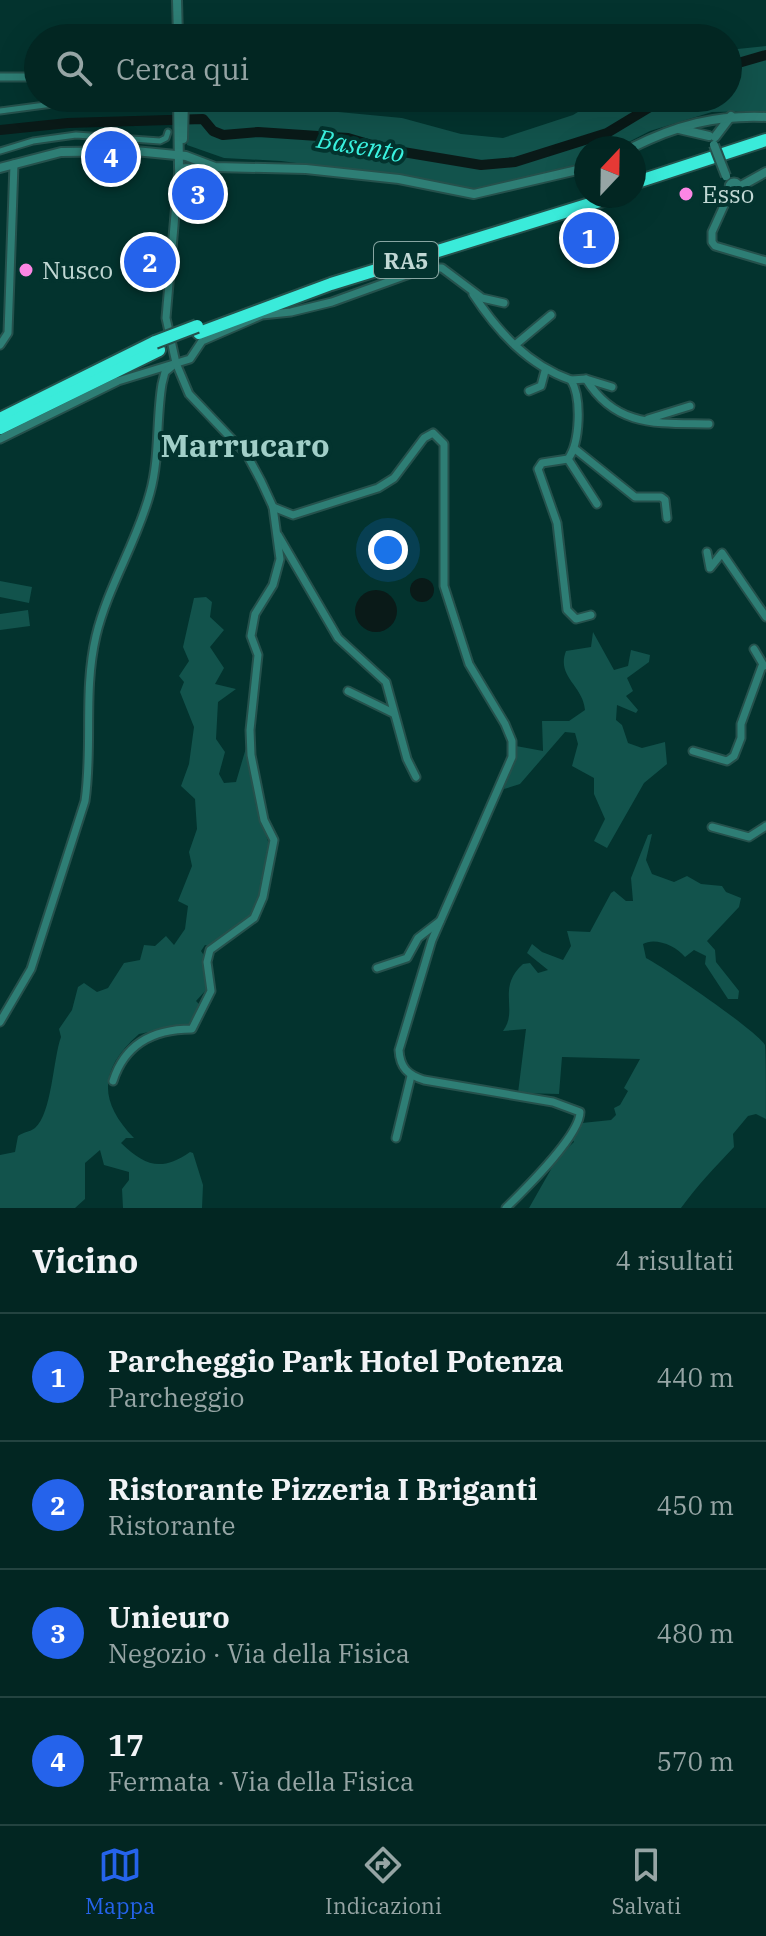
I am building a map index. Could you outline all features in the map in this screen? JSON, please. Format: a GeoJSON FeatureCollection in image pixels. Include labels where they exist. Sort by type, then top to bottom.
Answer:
{"type":"FeatureCollection","features":[{"type":"Feature","properties":{"kind":"highway"},"geometry":{"type":"LineString","coordinates":[[646,179],[766,140]]}},
{"type":"Feature","properties":{"kind":"highway"},"geometry":{"type":"LineString","coordinates":[[646,187],[766,148]]}},
{"type":"Feature","properties":{"kind":"highway","name":"RA5"},"geometry":{"type":"LineString","coordinates":[[0,419],[157,346],[315,282],[574,201]]}},
{"type":"Feature","properties":{"kind":"highway","name":"RA5"},"geometry":{"type":"LineString","coordinates":[[198,330],[331,284],[577,208]]}},
{"type":"Feature","properties":{"kind":"highway","name":"RA5"},"geometry":{"type":"LineString","coordinates":[[0,428],[157,346]]}},
{"type":"Feature","properties":{"kind":"street"},"geometry":{"type":"LineString","coordinates":[[177,0],[178,24]]}},
{"type":"Feature","properties":{"kind":"street"},"geometry":{"type":"LineString","coordinates":[[0,77],[24,77]]}},
{"type":"Feature","properties":{"kind":"street"},"geometry":{"type":"LineString","coordinates":[[0,111],[24,108]]}},
{"type":"Feature","properties":{"kind":"street"},"geometry":{"type":"LineString","coordinates":[[113,1081],[125,1055],[138,1039],[175,1029],[192,1029],[198,1024],[211,991],[207,962],[210,950],[254,918],[260,907],[274,840],[264,820],[251,755],[258,655],[251,636],[255,614],[273,585],[280,559],[273,507],[247,455],[189,394],[176,363],[168,331],[167,289],[179,168],[181,112]]}},
{"type":"Feature","properties":{"kind":"street"},"geometry":{"type":"LineString","coordinates":[[713,139],[733,114]]}},
{"type":"Feature","properties":{"kind":"street"},"geometry":{"type":"LineString","coordinates":[[646,140],[669,129],[707,119],[733,114],[766,117]]}},
{"type":"Feature","properties":{"kind":"street"},"geometry":{"type":"LineString","coordinates":[[707,119],[732,184],[712,232],[712,242],[766,261]]}},
{"type":"Feature","properties":{"kind":"street"},"geometry":{"type":"LineString","coordinates":[[669,129],[692,129],[713,139]]}},
{"type":"Feature","properties":{"kind":"street"},"geometry":{"type":"LineString","coordinates":[[0,151],[33,141],[76,135],[160,141],[166,138],[168,132]]}},
{"type":"Feature","properties":{"kind":"street"},"geometry":{"type":"LineString","coordinates":[[0,168],[49,154],[79,151],[179,155],[215,167]]}},
{"type":"Feature","properties":{"kind":"street"},"geometry":{"type":"LineString","coordinates":[[0,345],[8,333],[4,302],[14,164]]}},
{"type":"Feature","properties":{"kind":"street"},"geometry":{"type":"LineString","coordinates":[[177,192],[197,173],[215,167]]}},
{"type":"Feature","properties":{"kind":"street"},"geometry":{"type":"LineString","coordinates":[[179,168],[306,169],[399,179],[474,194],[574,171]]}},
{"type":"Feature","properties":{"kind":"street"},"geometry":{"type":"LineString","coordinates":[[179,168],[197,173]]}},
{"type":"Feature","properties":{"kind":"street"},"geometry":{"type":"LineString","coordinates":[[732,184],[766,172]]}},
{"type":"Feature","properties":{"kind":"street"},"geometry":{"type":"LineString","coordinates":[[0,439],[95,390],[136,373],[190,359],[202,341],[262,315],[332,302],[426,268],[442,268],[482,298],[504,303]]}},
{"type":"Feature","properties":{"kind":"street"},"geometry":{"type":"LineString","coordinates":[[472,292],[495,326],[545,371],[571,380],[586,379],[612,387]]}},
{"type":"Feature","properties":{"kind":"street"},"geometry":{"type":"LineString","coordinates":[[515,345],[551,315]]}},
{"type":"Feature","properties":{"kind":"street"},"geometry":{"type":"LineString","coordinates":[[0,1022],[31,969],[85,801],[89,775],[88,682],[96,635],[116,576],[151,492],[162,384],[165,372],[176,363]]}},
{"type":"Feature","properties":{"kind":"street"},"geometry":{"type":"LineString","coordinates":[[529,391],[541,386],[545,371]]}},
{"type":"Feature","properties":{"kind":"street"},"geometry":{"type":"LineString","coordinates":[[586,379],[599,400],[613,410],[662,424],[709,424]]}},
{"type":"Feature","properties":{"kind":"street"},"geometry":{"type":"LineString","coordinates":[[571,380],[579,397],[575,449],[568,459],[542,463],[539,476],[557,523],[567,610],[576,619],[591,615]]}},
{"type":"Feature","properties":{"kind":"street"},"geometry":{"type":"LineString","coordinates":[[646,420],[690,406]]}},
{"type":"Feature","properties":{"kind":"street"},"geometry":{"type":"LineString","coordinates":[[273,507],[293,515],[357,497],[394,478],[424,438],[433,433],[444,444],[442,557],[449,607],[469,664],[505,724],[512,749],[508,771],[442,919],[399,1050],[400,1060],[411,1076],[553,1102],[580,1112],[580,1119],[568,1138],[506,1208]]}},
{"type":"Feature","properties":{"kind":"street"},"geometry":{"type":"LineString","coordinates":[[575,449],[635,497],[661,497],[665,500],[667,518]]}},
{"type":"Feature","properties":{"kind":"street"},"geometry":{"type":"LineString","coordinates":[[568,459],[597,504]]}},
{"type":"Feature","properties":{"kind":"street"},"geometry":{"type":"LineString","coordinates":[[275,530],[338,638],[386,682],[393,713],[416,777]]}},
{"type":"Feature","properties":{"kind":"street"},"geometry":{"type":"LineString","coordinates":[[707,552],[710,568],[722,553],[766,617]]}},
{"type":"Feature","properties":{"kind":"street"},"geometry":{"type":"LineString","coordinates":[[693,751],[727,761],[734,756],[741,738],[741,724],[764,666],[754,649]]}},
{"type":"Feature","properties":{"kind":"street"},"geometry":{"type":"LineString","coordinates":[[348,691],[393,713]]}},
{"type":"Feature","properties":{"kind":"street"},"geometry":{"type":"LineString","coordinates":[[712,827],[749,837],[766,826]]}},
{"type":"Feature","properties":{"kind":"street"},"geometry":{"type":"LineString","coordinates":[[377,968],[407,958],[418,938],[442,919]]}},
{"type":"Feature","properties":{"kind":"street"},"geometry":{"type":"LineString","coordinates":[[396,1138],[411,1076]]}},
{"type":"Feature","properties":{"kind":"shaded area"},"geometry":{"type":"Polygon","coordinates":[[[766,46],[766,111],[742,111],[742,49],[766,46]]]}},
{"type":"Feature","properties":{"kind":"shaded area"},"geometry":{"type":"Polygon","coordinates":[[[188,112],[339,112],[402,118],[461,134],[503,138],[578,112],[712,112],[640,136],[574,136],[574,167],[488,188],[459,190],[411,178],[281,161],[224,158],[187,145],[188,112]]]}},
{"type":"Feature","properties":{"kind":"shaded area"},"geometry":{"type":"Polygon","coordinates":[[[422,578],[431,581],[434,590],[431,599],[422,602],[413,599],[410,590],[413,581],[422,578]]]}},
{"type":"Feature","properties":{"kind":"shaded area"},"geometry":{"type":"Polygon","coordinates":[[[0,581],[32,587],[29,603],[0,597],[0,581]]]}},
{"type":"Feature","properties":{"kind":"shaded area"},"geometry":{"type":"Polygon","coordinates":[[[376,590],[391,596],[397,611],[391,626],[376,632],[361,626],[355,611],[361,596],[376,590]]]}},
{"type":"Feature","properties":{"kind":"shaded area"},"geometry":{"type":"Polygon","coordinates":[[[206,597],[212,602],[210,617],[224,630],[210,647],[224,668],[215,684],[236,689],[218,702],[216,739],[225,752],[219,774],[224,783],[236,782],[246,748],[256,806],[271,850],[260,897],[251,917],[211,947],[205,945],[201,951],[205,957],[207,989],[196,1001],[201,1006],[194,1023],[139,1034],[116,1060],[108,1085],[114,1111],[134,1138],[126,1138],[121,1143],[130,1151],[154,1164],[170,1162],[193,1153],[203,1185],[202,1208],[123,1208],[122,1189],[129,1180],[129,1172],[104,1165],[100,1150],[85,1163],[85,1199],[75,1208],[0,1208],[0,1155],[15,1152],[18,1136],[41,1121],[49,1098],[61,1037],[59,1029],[72,1010],[78,987],[84,983],[97,992],[108,988],[124,963],[140,960],[144,945],[155,946],[166,936],[174,945],[185,929],[188,906],[178,901],[192,866],[189,852],[197,829],[195,799],[181,786],[189,764],[194,727],[180,692],[184,682],[179,676],[189,661],[183,647],[194,598],[206,597]]]}},
{"type":"Feature","properties":{"kind":"shaded area"},"geometry":{"type":"Polygon","coordinates":[[[28,610],[30,626],[0,630],[0,614],[28,610]]]}},
{"type":"Feature","properties":{"kind":"shaded area"},"geometry":{"type":"Polygon","coordinates":[[[593,632],[614,670],[628,666],[631,650],[650,655],[649,662],[627,678],[633,691],[626,696],[638,710],[636,713],[617,705],[616,720],[622,725],[628,743],[642,748],[665,742],[667,764],[644,783],[607,848],[594,841],[605,819],[594,794],[594,778],[572,766],[578,744],[575,733],[565,732],[520,784],[504,789],[516,746],[543,751],[542,721],[569,721],[585,710],[580,694],[564,668],[564,660],[566,651],[591,647],[593,632]]]}},
{"type":"Feature","properties":{"kind":"shaded area"},"geometry":{"type":"Polygon","coordinates":[[[652,834],[646,860],[652,874],[674,882],[687,876],[701,884],[722,886],[726,892],[741,898],[739,907],[707,941],[715,950],[716,962],[739,991],[738,999],[728,999],[705,964],[706,956],[694,950],[685,957],[665,943],[643,944],[646,958],[729,1014],[765,1045],[766,1119],[756,1114],[748,1116],[733,1134],[734,1147],[681,1208],[529,1208],[558,1157],[574,1142],[571,1137],[582,1123],[611,1120],[616,1115],[614,1108],[620,1105],[628,1091],[624,1088],[640,1059],[562,1057],[559,1094],[518,1093],[526,1029],[503,1031],[509,1015],[511,982],[523,964],[530,963],[538,973],[548,970],[527,953],[532,944],[542,952],[563,960],[571,946],[567,931],[590,932],[611,893],[614,891],[626,901],[633,901],[631,878],[648,835],[652,834]]]}},
{"type":"Feature","properties":{"kind":"waterway","name":"Basento"},"geometry":{"type":"LineString","coordinates":[[742,62],[766,55]]}},
{"type":"Feature","properties":{"kind":"waterway","name":"Basento"},"geometry":{"type":"LineString","coordinates":[[0,130],[68,123],[203,119],[213,131],[223,135],[258,132],[348,138],[385,149],[481,165],[515,162],[607,133],[642,112]]}},
{"type":"Feature","properties":{"kind":"place","name":"17"},"geometry":{"type":"Point","coordinates":[111,157]}},
{"type":"Feature","properties":{"kind":"place","name":"Unieuro"},"geometry":{"type":"Point","coordinates":[198,194]}},
{"type":"Feature","properties":{"kind":"place","name":"Esso"},"geometry":{"type":"Point","coordinates":[686,194]}},
{"type":"Feature","properties":{"kind":"place","name":"Parcheggio Park Hotel Potenza"},"geometry":{"type":"Point","coordinates":[589,238]}},
{"type":"Feature","properties":{"kind":"place","name":"Ristorante Pizzeria I Briganti"},"geometry":{"type":"Point","coordinates":[150,262]}},
{"type":"Feature","properties":{"kind":"place","name":"Nusco"},"geometry":{"type":"Point","coordinates":[26,270]}},
{"type":"Feature","properties":{"kind":"district","name":"Marrucaro"},"geometry":{"type":"Point","coordinates":[245,445]}}]}
